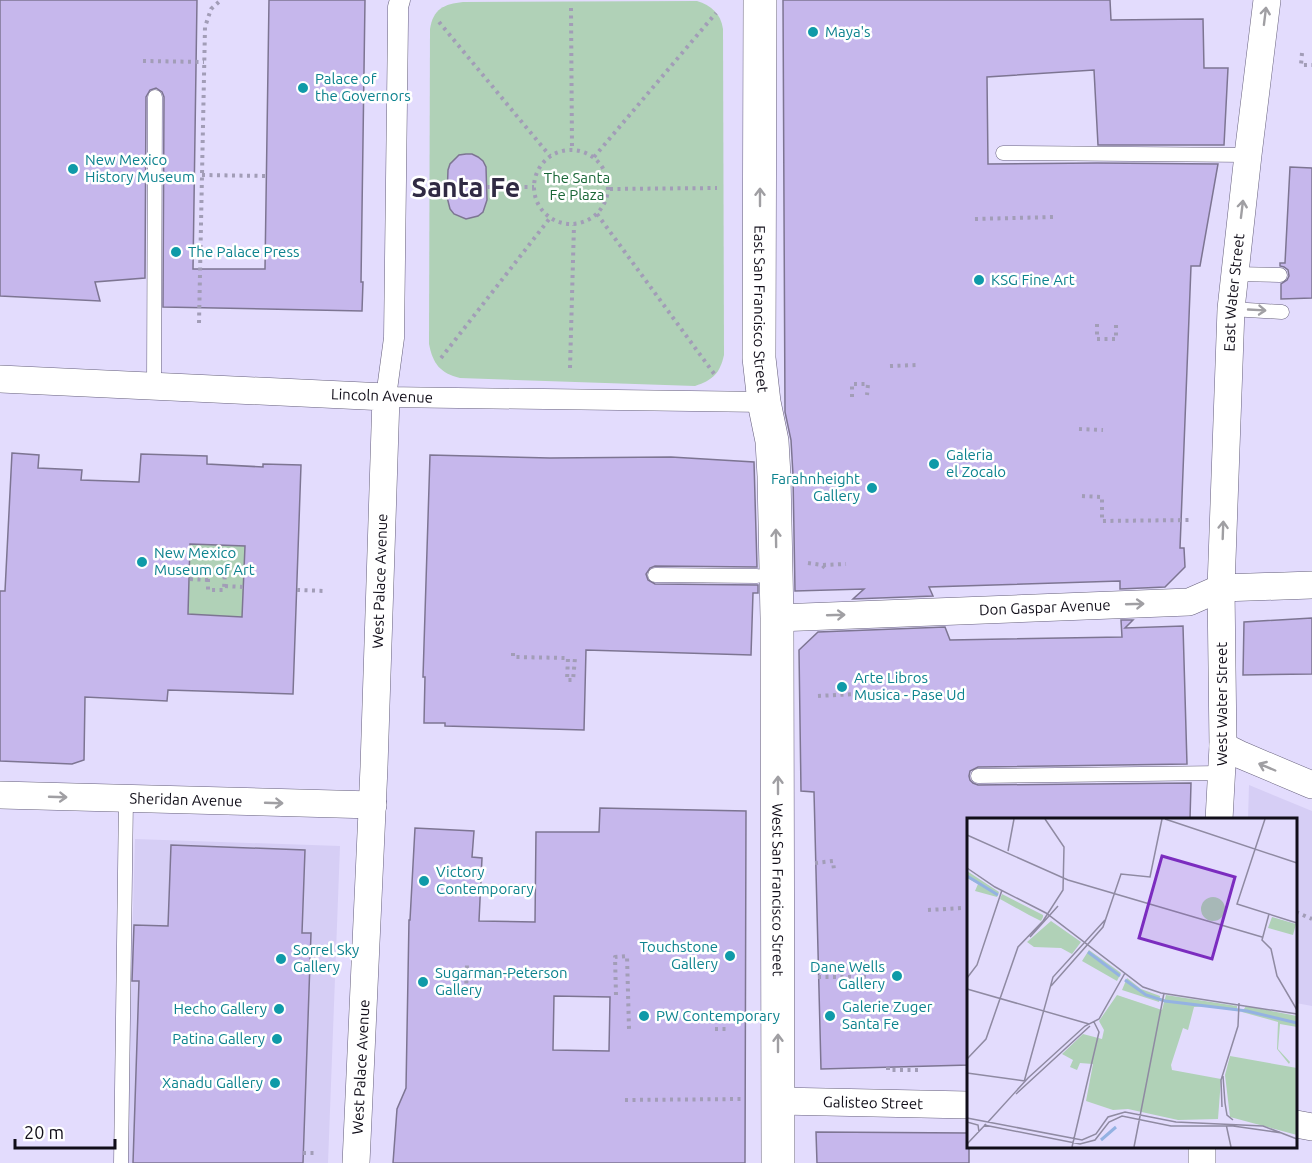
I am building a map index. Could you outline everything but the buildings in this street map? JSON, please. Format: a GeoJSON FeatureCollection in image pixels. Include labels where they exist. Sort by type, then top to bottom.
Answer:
{"type":"FeatureCollection","features":[{"type":"Feature","properties":{"kind":"street","name":"West Palace Avenue"},"geometry":{"type":"LineString","coordinates":[[356,1163],[373,806],[386,397],[394,338],[398,7],[400,0]]}},
{"type":"Feature","properties":{"kind":"street","name":"East San Francisco Street"},"geometry":{"type":"LineString","coordinates":[[760,0],[759,358],[774,468],[777,618]]}},
{"type":"Feature","properties":{"kind":"street","name":"East Water Street"},"geometry":{"type":"LineString","coordinates":[[1221,588],[1231,309],[1267,0]]}},
{"type":"Feature","properties":{"kind":"street","name":"Lincoln Avenue"},"geometry":{"type":"LineString","coordinates":[[0,379],[386,397],[764,402]]}},
{"type":"Feature","properties":{"kind":"street","name":"Don Gaspar Avenue"},"geometry":{"type":"LineString","coordinates":[[777,618],[1189,602],[1221,588],[1312,585]]}},
{"type":"Feature","properties":{"kind":"street","name":"West Water Street"},"geometry":{"type":"LineString","coordinates":[[1219,818],[1223,746],[1221,588]]}},
{"type":"Feature","properties":{"kind":"street","name":"West San Francisco Street"},"geometry":{"type":"LineString","coordinates":[[777,618],[778,1163]]}},
{"type":"Feature","properties":{"kind":"street"},"geometry":{"type":"LineString","coordinates":[[1223,746],[1312,785]]}},
{"type":"Feature","properties":{"kind":"street","name":"Sheridan Avenue"},"geometry":{"type":"LineString","coordinates":[[0,795],[373,806]]}},
{"type":"Feature","properties":{"kind":"street","name":"Galisteo Street"},"geometry":{"type":"LineString","coordinates":[[778,1101],[967,1105]]}},
{"type":"Feature","properties":{"kind":"street"},"geometry":{"type":"LineString","coordinates":[[1297,1124],[1312,1127]]}},
{"type":"Feature","properties":{"kind":"lane"},"geometry":{"type":"LineString","coordinates":[[154,386],[156,97]]}},
{"type":"Feature","properties":{"kind":"lane"},"geometry":{"type":"LineString","coordinates":[[1003,153],[1248,156]]}},
{"type":"Feature","properties":{"kind":"lane"},"geometry":{"type":"LineString","coordinates":[[1234,274],[1280,275]]}},
{"type":"Feature","properties":{"kind":"lane"},"geometry":{"type":"LineString","coordinates":[[1231,309],[1282,312]]}},
{"type":"Feature","properties":{"kind":"lane"},"geometry":{"type":"LineString","coordinates":[[655,575],[757,576]]}},
{"type":"Feature","properties":{"kind":"lane"},"geometry":{"type":"LineString","coordinates":[[978,776],[1222,773]]}},
{"type":"Feature","properties":{"kind":"lane"},"geometry":{"type":"LineString","coordinates":[[121,1163],[126,799]]}},
{"type":"Feature","properties":{"kind":"path"},"geometry":{"type":"LineString","coordinates":[[199,323],[205,27],[211,9],[221,0]]}},
{"type":"Feature","properties":{"kind":"path"},"geometry":{"type":"LineString","coordinates":[[571,8],[572,149]]}},
{"type":"Feature","properties":{"kind":"path"},"geometry":{"type":"LineString","coordinates":[[594,157],[716,13]]}},
{"type":"Feature","properties":{"kind":"path"},"geometry":{"type":"LineString","coordinates":[[439,22],[550,156]]}},
{"type":"Feature","properties":{"kind":"path"},"geometry":{"type":"LineString","coordinates":[[1302,53],[1302,65],[1312,65]]}},
{"type":"Feature","properties":{"kind":"path"},"geometry":{"type":"LineString","coordinates":[[143,61],[204,62]]}},
{"type":"Feature","properties":{"kind":"path"},"geometry":{"type":"LineString","coordinates":[[572,149],[584,151],[603,166],[610,189],[605,204],[587,221],[574,224],[562,223],[549,218],[541,209],[534,187],[536,175],[541,164],[550,156],[572,149]]}},
{"type":"Feature","properties":{"kind":"path"},"geometry":{"type":"LineString","coordinates":[[202,175],[266,176]]}},
{"type":"Feature","properties":{"kind":"path"},"geometry":{"type":"LineString","coordinates":[[487,187],[534,187]]}},
{"type":"Feature","properties":{"kind":"path"},"geometry":{"type":"LineString","coordinates":[[610,189],[717,188]]}},
{"type":"Feature","properties":{"kind":"path"},"geometry":{"type":"LineString","coordinates":[[597,214],[715,375]]}},
{"type":"Feature","properties":{"kind":"path"},"geometry":{"type":"LineString","coordinates":[[975,219],[1053,217]]}},
{"type":"Feature","properties":{"kind":"path"},"geometry":{"type":"LineString","coordinates":[[441,358],[549,218]]}},
{"type":"Feature","properties":{"kind":"path"},"geometry":{"type":"LineString","coordinates":[[570,368],[574,224]]}},
{"type":"Feature","properties":{"kind":"path"},"geometry":{"type":"LineString","coordinates":[[1097,324],[1097,339],[1116,339],[1116,323]]}},
{"type":"Feature","properties":{"kind":"path"},"geometry":{"type":"LineString","coordinates":[[890,366],[918,365]]}},
{"type":"Feature","properties":{"kind":"path"},"geometry":{"type":"LineString","coordinates":[[852,397],[852,384],[868,384],[867,396]]}},
{"type":"Feature","properties":{"kind":"path"},"geometry":{"type":"LineString","coordinates":[[1079,429],[1103,429]]}},
{"type":"Feature","properties":{"kind":"path"},"geometry":{"type":"LineString","coordinates":[[1082,496],[1102,497],[1102,521],[1190,520]]}},
{"type":"Feature","properties":{"kind":"path"},"geometry":{"type":"LineString","coordinates":[[822,565],[846,564]]}},
{"type":"Feature","properties":{"kind":"path"},"geometry":{"type":"LineString","coordinates":[[208,570],[225,571],[225,586],[224,590],[208,590],[208,570]]}},
{"type":"Feature","properties":{"kind":"path"},"geometry":{"type":"LineString","coordinates":[[190,579],[208,580]]}},
{"type":"Feature","properties":{"kind":"path"},"geometry":{"type":"LineString","coordinates":[[225,586],[243,587]]}},
{"type":"Feature","properties":{"kind":"path"},"geometry":{"type":"LineString","coordinates":[[297,590],[326,591]]}},
{"type":"Feature","properties":{"kind":"path"},"geometry":{"type":"LineString","coordinates":[[513,653],[513,657],[568,658],[567,680],[573,680],[575,658]]}},
{"type":"Feature","properties":{"kind":"path"},"geometry":{"type":"LineString","coordinates":[[818,696],[856,694]]}},
{"type":"Feature","properties":{"kind":"path"},"geometry":{"type":"LineString","coordinates":[[815,863],[833,861],[834,870]]}},
{"type":"Feature","properties":{"kind":"path"},"geometry":{"type":"LineString","coordinates":[[928,910],[963,908]]}},
{"type":"Feature","properties":{"kind":"path"},"geometry":{"type":"LineString","coordinates":[[1297,912],[1312,919]]}},
{"type":"Feature","properties":{"kind":"path"},"geometry":{"type":"LineString","coordinates":[[616,995],[615,957],[627,956],[629,1029]]}},
{"type":"Feature","properties":{"kind":"path"},"geometry":{"type":"LineString","coordinates":[[818,977],[864,977],[863,959]]}},
{"type":"Feature","properties":{"kind":"path"},"geometry":{"type":"LineString","coordinates":[[466,991],[467,965]]}},
{"type":"Feature","properties":{"kind":"path"},"geometry":{"type":"LineString","coordinates":[[715,1029],[729,1029]]}},
{"type":"Feature","properties":{"kind":"path"},"geometry":{"type":"LineString","coordinates":[[888,1067],[888,1070],[919,1070],[919,1072]]}},
{"type":"Feature","properties":{"kind":"path"},"geometry":{"type":"LineString","coordinates":[[625,1100],[745,1099]]}},
{"type":"Feature","properties":{"kind":"path"},"geometry":{"type":"LineString","coordinates":[[303,1153],[318,1153]]}},
{"type":"Feature","properties":{"kind":"shaded area"},"geometry":{"type":"Polygon","coordinates":[[[1249,785],[1312,811],[1312,1006],[1297,1003],[1297,818],[1248,818],[1249,785]]]}},
{"type":"Feature","properties":{"kind":"shaded area"},"geometry":{"type":"Polygon","coordinates":[[[135,839],[340,846],[328,1163],[126,1163],[135,839]]]}},
{"type":"Feature","properties":{"kind":"green space","name":"The Santa Fe Plaza"},"geometry":{"type":"Polygon","coordinates":[[[697,1],[714,11],[723,29],[724,355],[718,371],[707,381],[695,386],[460,378],[442,370],[435,362],[429,344],[430,29],[437,12],[450,4],[463,2],[697,1]]]}},
{"type":"Feature","properties":{"kind":"green space"},"geometry":{"type":"Polygon","coordinates":[[[190,544],[245,546],[242,617],[188,614],[190,544]]]}},
{"type":"Feature","properties":{"kind":"place","name":"Maya's"},"geometry":{"type":"Point","coordinates":[813,32]}},
{"type":"Feature","properties":{"kind":"place","name":"Palace of the Governors"},"geometry":{"type":"Point","coordinates":[303,88]}},
{"type":"Feature","properties":{"kind":"place","name":"New Mexico History Museum"},"geometry":{"type":"Point","coordinates":[73,169]}},
{"type":"Feature","properties":{"kind":"place","name":"The Palace Press"},"geometry":{"type":"Point","coordinates":[176,252]}},
{"type":"Feature","properties":{"kind":"place","name":"KSG Fine Art"},"geometry":{"type":"Point","coordinates":[979,280]}},
{"type":"Feature","properties":{"kind":"place","name":"Galeria el Zocalo"},"geometry":{"type":"Point","coordinates":[934,464]}},
{"type":"Feature","properties":{"kind":"place","name":"Farahnheight Gallery"},"geometry":{"type":"Point","coordinates":[872,488]}},
{"type":"Feature","properties":{"kind":"place","name":"New Mexico Museum of Art"},"geometry":{"type":"Point","coordinates":[142,562]}},
{"type":"Feature","properties":{"kind":"place","name":"Arte Libros Musica - Pase Ud"},"geometry":{"type":"Point","coordinates":[842,687]}},
{"type":"Feature","properties":{"kind":"place","name":"Victory Contemporary"},"geometry":{"type":"Point","coordinates":[424,881]}},
{"type":"Feature","properties":{"kind":"place","name":"Touchstone Gallery"},"geometry":{"type":"Point","coordinates":[730,956]}},
{"type":"Feature","properties":{"kind":"place","name":"Sorrel Sky Gallery"},"geometry":{"type":"Point","coordinates":[281,959]}},
{"type":"Feature","properties":{"kind":"place","name":"Dane Wells Gallery"},"geometry":{"type":"Point","coordinates":[897,976]}},
{"type":"Feature","properties":{"kind":"place","name":"Sugarman-Peterson Gallery"},"geometry":{"type":"Point","coordinates":[423,982]}},
{"type":"Feature","properties":{"kind":"place","name":"Hecho Gallery"},"geometry":{"type":"Point","coordinates":[279,1009]}},
{"type":"Feature","properties":{"kind":"place","name":"PW Contemporary"},"geometry":{"type":"Point","coordinates":[644,1016]}},
{"type":"Feature","properties":{"kind":"place","name":"Galerie Zuger Santa Fe"},"geometry":{"type":"Point","coordinates":[830,1016]}},
{"type":"Feature","properties":{"kind":"place","name":"Patina Gallery"},"geometry":{"type":"Point","coordinates":[277,1039]}},
{"type":"Feature","properties":{"kind":"place","name":"Xanadu Gallery"},"geometry":{"type":"Point","coordinates":[275,1083]}},
{"type":"Feature","properties":{"kind":"district","name":"Santa Fe"},"geometry":{"type":"Point","coordinates":[466,188]}}]}
